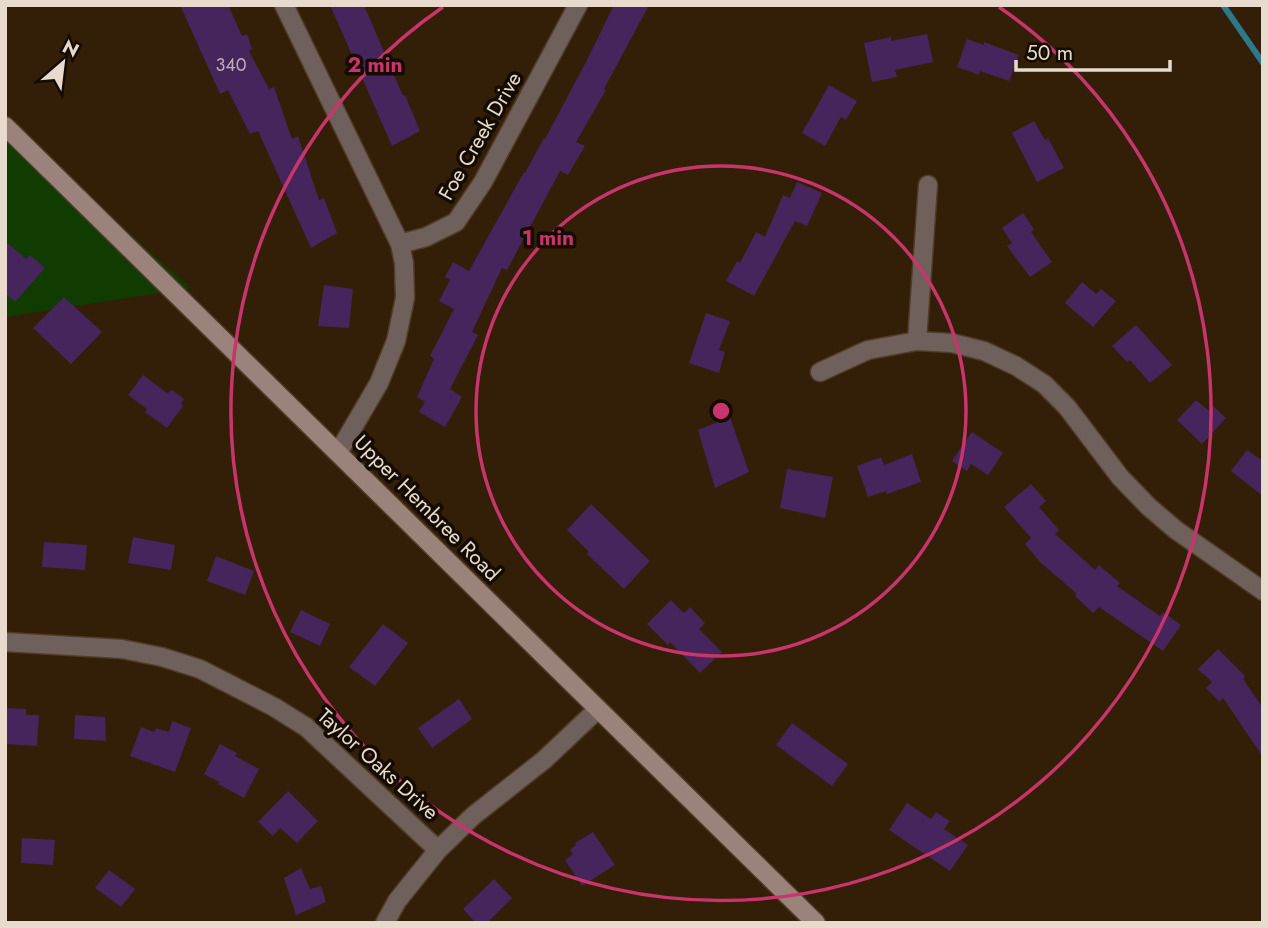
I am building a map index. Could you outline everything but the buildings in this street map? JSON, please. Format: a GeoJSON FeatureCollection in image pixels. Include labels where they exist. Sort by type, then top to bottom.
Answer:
{"type":"FeatureCollection","features":[{"type":"Feature","properties":{"kind":"street"},"geometry":{"type":"LineString","coordinates":[[284,5],[400,244],[404,263],[405,298],[396,341],[379,383],[338,453]]}},
{"type":"Feature","properties":{"kind":"street","name":"Foe Creek Drive"},"geometry":{"type":"LineString","coordinates":[[400,244],[425,237],[456,222],[483,182],[578,5]]}},
{"type":"Feature","properties":{"kind":"street","name":"Upper Hembree Road"},"geometry":{"type":"LineString","coordinates":[[5,126],[816,923]]}},
{"type":"Feature","properties":{"kind":"street"},"geometry":{"type":"LineString","coordinates":[[917,341],[928,185]]}},
{"type":"Feature","properties":{"kind":"street"},"geometry":{"type":"LineString","coordinates":[[820,372],[867,349],[917,341],[952,344],[984,351],[1016,366],[1044,384],[1067,407],[1120,477],[1149,508],[1263,590]]}},
{"type":"Feature","properties":{"kind":"street","name":"Taylor Oaks Drive"},"geometry":{"type":"LineString","coordinates":[[5,642],[122,649],[162,657],[200,670],[274,707],[306,727],[438,850]]}},
{"type":"Feature","properties":{"kind":"street","name":"Taylor Oaks Drive"},"geometry":{"type":"LineString","coordinates":[[385,923],[397,901],[438,850],[473,816],[544,760],[598,709]]}},
{"type":"Feature","properties":{"kind":"green space"},"geometry":{"type":"Polygon","coordinates":[[[5,124],[191,288],[5,317],[5,124]]]}},
{"type":"Feature","properties":{"kind":"waterway"},"geometry":{"type":"LineString","coordinates":[[1223,5],[1263,63]]}}]}
